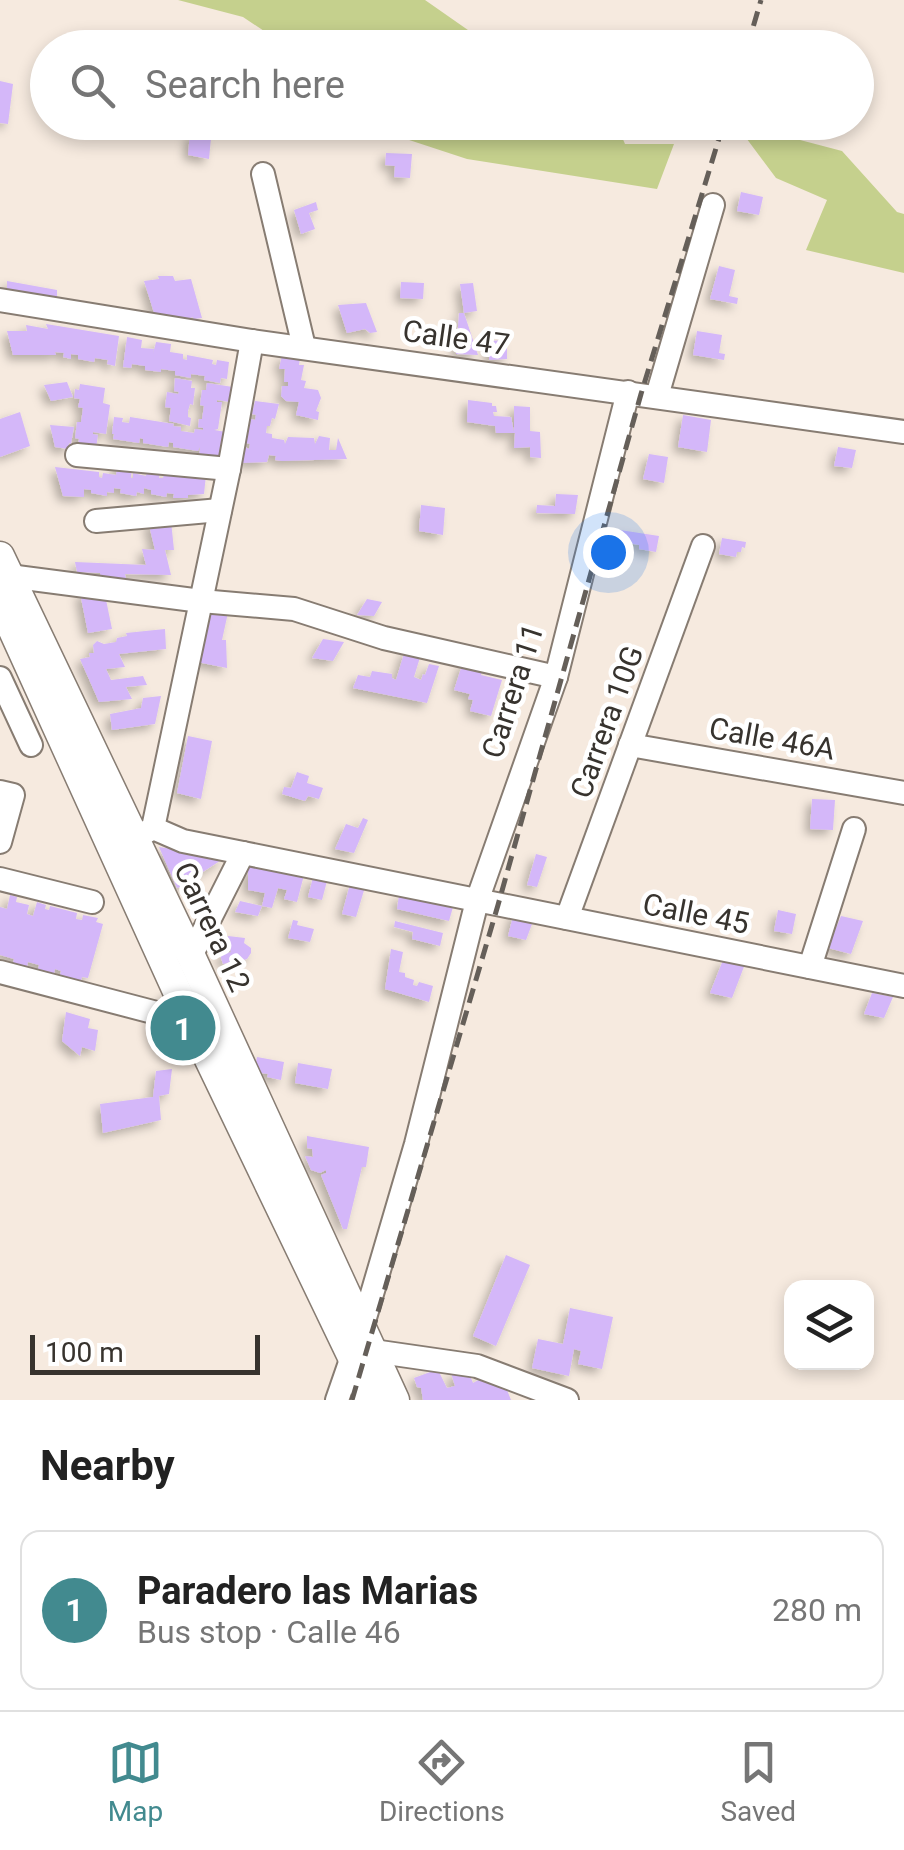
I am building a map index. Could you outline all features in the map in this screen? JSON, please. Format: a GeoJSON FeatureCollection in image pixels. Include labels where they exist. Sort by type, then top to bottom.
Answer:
{"type":"FeatureCollection","features":[{"type":"Feature","properties":{"kind":"main road","name":"Carrera 12"},"geometry":{"type":"LineString","coordinates":[[3,578],[29,663],[362,1345]]}},
{"type":"Feature","properties":{"kind":"main road","name":"Carrera 12"},"geometry":{"type":"LineString","coordinates":[[3,578],[144,834],[190,956],[204,1017]]}},
{"type":"Feature","properties":{"kind":"main road"},"geometry":{"type":"LineString","coordinates":[[362,1345],[369,1400]]}},
{"type":"Feature","properties":{"kind":"main road"},"geometry":{"type":"LineString","coordinates":[[362,1345],[395,1400]]}},
{"type":"Feature","properties":{"kind":"street"},"geometry":{"type":"LineString","coordinates":[[263,174],[304,347]]}},
{"type":"Feature","properties":{"kind":"street"},"geometry":{"type":"LineString","coordinates":[[656,396],[713,205]]}},
{"type":"Feature","properties":{"kind":"street","name":"Calle 47"},"geometry":{"type":"LineString","coordinates":[[0,300],[252,341],[904,432]]}},
{"type":"Feature","properties":{"kind":"street"},"geometry":{"type":"LineString","coordinates":[[144,834],[201,601],[252,341]]}},
{"type":"Feature","properties":{"kind":"street","name":"Carrera 11"},"geometry":{"type":"LineString","coordinates":[[336,1400],[362,1345],[477,901],[556,677],[628,392]]}},
{"type":"Feature","properties":{"kind":"street"},"geometry":{"type":"LineString","coordinates":[[77,454],[229,469]]}},
{"type":"Feature","properties":{"kind":"street"},"geometry":{"type":"LineString","coordinates":[[96,521],[220,510]]}},
{"type":"Feature","properties":{"kind":"street","name":"Carrera 10G"},"geometry":{"type":"LineString","coordinates":[[566,918],[704,546]]}},
{"type":"Feature","properties":{"kind":"street"},"geometry":{"type":"LineString","coordinates":[[3,578],[294,609],[384,638],[556,677]]}},
{"type":"Feature","properties":{"kind":"street"},"geometry":{"type":"LineString","coordinates":[[0,669],[29,663]]}},
{"type":"Feature","properties":{"kind":"street"},"geometry":{"type":"LineString","coordinates":[[0,678],[31,745]]}},
{"type":"Feature","properties":{"kind":"street","name":"Calle 46A"},"geometry":{"type":"LineString","coordinates":[[630,745],[904,793]]}},
{"type":"Feature","properties":{"kind":"street"},"geometry":{"type":"LineString","coordinates":[[0,842],[6,794]]}},
{"type":"Feature","properties":{"kind":"street"},"geometry":{"type":"LineString","coordinates":[[810,967],[854,829]]}},
{"type":"Feature","properties":{"kind":"street","name":"Calle 45"},"geometry":{"type":"LineString","coordinates":[[144,834],[904,986]]}},
{"type":"Feature","properties":{"kind":"street"},"geometry":{"type":"LineString","coordinates":[[190,956],[243,853]]}},
{"type":"Feature","properties":{"kind":"street"},"geometry":{"type":"LineString","coordinates":[[0,879],[92,902]]}},
{"type":"Feature","properties":{"kind":"street"},"geometry":{"type":"LineString","coordinates":[[0,972],[204,1017]]}},
{"type":"Feature","properties":{"kind":"street"},"geometry":{"type":"LineString","coordinates":[[362,1345],[476,1366],[566,1400]]}},
{"type":"Feature","properties":{"kind":"green space"},"geometry":{"type":"Polygon","coordinates":[[[178,0],[425,0],[468,30],[262,30],[243,17],[178,0]]]}},
{"type":"Feature","properties":{"kind":"green space"},"geometry":{"type":"Polygon","coordinates":[[[409,140],[623,140],[625,144],[674,144],[657,189],[467,159],[409,140]]]}},
{"type":"Feature","properties":{"kind":"green space"},"geometry":{"type":"Polygon","coordinates":[[[748,140],[800,140],[842,151],[897,212],[904,214],[904,273],[806,250],[827,200],[776,178],[748,140]]]}},
{"type":"Feature","properties":{"kind":"building"},"geometry":{"type":"Polygon","coordinates":[[[0,81],[13,84],[8,124],[0,123],[0,81]]]}},
{"type":"Feature","properties":{"kind":"building"},"geometry":{"type":"Polygon","coordinates":[[[189,140],[211,140],[209,159],[188,155],[189,140]]]}},
{"type":"Feature","properties":{"kind":"building"},"geometry":{"type":"Polygon","coordinates":[[[386,153],[412,154],[410,178],[394,177],[395,166],[385,165],[386,153]]]}},
{"type":"Feature","properties":{"kind":"building"},"geometry":{"type":"Polygon","coordinates":[[[741,192],[763,197],[759,215],[737,211],[741,192]]]}},
{"type":"Feature","properties":{"kind":"building"},"geometry":{"type":"Polygon","coordinates":[[[316,202],[318,210],[309,213],[315,229],[301,234],[294,210],[316,202]]]}},
{"type":"Feature","properties":{"kind":"building"},"geometry":{"type":"Polygon","coordinates":[[[719,266],[735,270],[729,296],[738,298],[737,304],[710,299],[719,266]]]}},
{"type":"Feature","properties":{"kind":"building"},"geometry":{"type":"Polygon","coordinates":[[[158,276],[173,276],[175,281],[191,279],[202,318],[155,316],[144,281],[159,279],[158,276]]]}},
{"type":"Feature","properties":{"kind":"building"},"geometry":{"type":"Polygon","coordinates":[[[7,281],[57,290],[57,303],[7,295],[7,281]]]}},
{"type":"Feature","properties":{"kind":"building"},"geometry":{"type":"Polygon","coordinates":[[[401,282],[424,283],[423,299],[400,298],[401,282]]]}},
{"type":"Feature","properties":{"kind":"building"},"geometry":{"type":"Polygon","coordinates":[[[473,283],[477,311],[464,313],[460,284],[473,283]]]}},
{"type":"Feature","properties":{"kind":"building"},"geometry":{"type":"Polygon","coordinates":[[[366,303],[377,332],[365,329],[347,333],[338,305],[366,303]]]}},
{"type":"Feature","properties":{"kind":"building"},"geometry":{"type":"Polygon","coordinates":[[[459,313],[464,313],[478,355],[456,354],[459,313]]]}},
{"type":"Feature","properties":{"kind":"building"},"geometry":{"type":"Polygon","coordinates":[[[46,324],[119,336],[115,366],[107,364],[108,360],[95,358],[94,362],[71,354],[71,359],[55,352],[56,355],[13,355],[7,331],[27,331],[26,325],[48,329],[46,324]]]}},
{"type":"Feature","properties":{"kind":"building"},"geometry":{"type":"Polygon","coordinates":[[[697,331],[722,335],[719,353],[725,354],[724,360],[693,355],[697,331]]]}},
{"type":"Feature","properties":{"kind":"building"},"geometry":{"type":"Polygon","coordinates":[[[127,337],[142,340],[141,348],[154,349],[153,354],[156,342],[171,344],[170,352],[183,354],[183,359],[187,360],[187,355],[213,360],[216,365],[217,360],[229,362],[227,379],[221,378],[220,383],[204,380],[205,376],[191,374],[191,378],[175,375],[175,371],[145,370],[145,366],[123,367],[127,337]]]}},
{"type":"Feature","properties":{"kind":"building"},"geometry":{"type":"Polygon","coordinates":[[[507,340],[507,359],[489,360],[489,341],[507,340]]]}},
{"type":"Feature","properties":{"kind":"building"},"geometry":{"type":"Polygon","coordinates":[[[282,355],[300,358],[299,365],[304,365],[304,388],[318,390],[318,420],[296,415],[299,402],[286,401],[281,396],[282,386],[288,386],[284,382],[285,369],[279,369],[282,355]]]}},
{"type":"Feature","properties":{"kind":"building"},"geometry":{"type":"Polygon","coordinates":[[[175,378],[192,381],[191,388],[195,388],[193,405],[188,411],[190,426],[169,421],[171,408],[165,407],[167,392],[178,394],[174,391],[175,378]]]}},
{"type":"Feature","properties":{"kind":"building"},"geometry":{"type":"Polygon","coordinates":[[[67,382],[73,397],[51,401],[44,385],[67,382]]]}},
{"type":"Feature","properties":{"kind":"building"},"geometry":{"type":"Polygon","coordinates":[[[207,383],[233,387],[230,402],[217,400],[222,402],[218,429],[214,430],[226,432],[222,462],[199,458],[200,447],[198,451],[173,447],[169,442],[168,447],[143,443],[140,438],[139,443],[113,439],[114,417],[129,423],[130,417],[174,424],[181,431],[194,433],[195,429],[203,430],[198,427],[204,406],[200,405],[202,390],[206,390],[207,383]]]}},
{"type":"Feature","properties":{"kind":"building"},"geometry":{"type":"Polygon","coordinates":[[[80,384],[105,388],[103,403],[110,405],[106,434],[93,432],[98,435],[96,448],[78,445],[79,439],[75,438],[83,408],[78,407],[80,399],[74,398],[80,384]]]}},
{"type":"Feature","properties":{"kind":"building"},"geometry":{"type":"Polygon","coordinates":[[[468,400],[492,403],[497,412],[493,412],[494,416],[511,417],[514,432],[514,406],[530,407],[530,431],[540,432],[541,458],[530,457],[530,447],[514,448],[515,433],[496,433],[495,426],[467,422],[468,400]]]}},
{"type":"Feature","properties":{"kind":"building"},"geometry":{"type":"Polygon","coordinates":[[[255,401],[279,404],[275,419],[267,426],[266,433],[272,434],[272,438],[284,440],[285,444],[288,437],[314,438],[315,444],[319,436],[330,438],[329,450],[336,450],[338,438],[347,459],[282,461],[269,455],[267,462],[242,463],[245,447],[249,449],[250,444],[246,443],[251,419],[255,420],[255,401]]]}},
{"type":"Feature","properties":{"kind":"building"},"geometry":{"type":"Polygon","coordinates":[[[20,412],[30,446],[0,457],[0,419],[20,412]]]}},
{"type":"Feature","properties":{"kind":"building"},"geometry":{"type":"Polygon","coordinates":[[[683,415],[711,420],[707,452],[678,447],[683,415]]]}},
{"type":"Feature","properties":{"kind":"building"},"geometry":{"type":"Polygon","coordinates":[[[50,425],[74,427],[68,449],[55,447],[50,425]]]}},
{"type":"Feature","properties":{"kind":"building"},"geometry":{"type":"Polygon","coordinates":[[[838,447],[856,450],[852,468],[834,466],[838,447]]]}},
{"type":"Feature","properties":{"kind":"building"},"geometry":{"type":"Polygon","coordinates":[[[649,454],[668,457],[664,483],[643,479],[649,454]]]}},
{"type":"Feature","properties":{"kind":"building"},"geometry":{"type":"Polygon","coordinates":[[[118,462],[132,465],[131,478],[133,473],[146,476],[147,471],[160,473],[159,478],[164,474],[176,476],[176,472],[189,474],[189,478],[193,473],[206,475],[204,494],[173,498],[174,494],[151,494],[151,490],[144,488],[144,494],[137,492],[136,496],[114,488],[114,493],[107,492],[107,496],[84,489],[84,497],[63,496],[55,467],[99,472],[102,478],[103,473],[116,475],[118,462]]]}},
{"type":"Feature","properties":{"kind":"building"},"geometry":{"type":"Polygon","coordinates":[[[556,494],[578,495],[575,514],[536,513],[537,505],[555,506],[556,494]]]}},
{"type":"Feature","properties":{"kind":"building"},"geometry":{"type":"Polygon","coordinates":[[[421,505],[445,508],[443,535],[419,531],[421,505]]]}},
{"type":"Feature","properties":{"kind":"building"},"geometry":{"type":"Polygon","coordinates":[[[148,521],[171,521],[174,550],[165,550],[171,575],[125,574],[127,582],[102,581],[100,573],[77,572],[75,562],[146,565],[142,549],[155,550],[148,521]]]}},
{"type":"Feature","properties":{"kind":"building"},"geometry":{"type":"Polygon","coordinates":[[[620,530],[659,536],[656,552],[617,541],[620,530]]]}},
{"type":"Feature","properties":{"kind":"building"},"geometry":{"type":"Polygon","coordinates":[[[722,538],[746,542],[745,548],[736,557],[719,554],[722,538]]]}},
{"type":"Feature","properties":{"kind":"building"},"geometry":{"type":"Polygon","coordinates":[[[104,590],[112,629],[88,633],[80,593],[104,590]]]}},
{"type":"Feature","properties":{"kind":"building"},"geometry":{"type":"Polygon","coordinates":[[[367,599],[382,602],[374,616],[357,615],[367,599]]]}},
{"type":"Feature","properties":{"kind":"building"},"geometry":{"type":"Polygon","coordinates":[[[210,605],[229,608],[222,640],[226,640],[227,668],[197,662],[210,605]]]}},
{"type":"Feature","properties":{"kind":"building"},"geometry":{"type":"Polygon","coordinates":[[[165,629],[166,649],[119,654],[125,667],[106,669],[111,680],[143,676],[147,685],[126,687],[132,699],[99,702],[80,659],[94,653],[97,641],[116,642],[126,633],[165,629]]]}},
{"type":"Feature","properties":{"kind":"building"},"geometry":{"type":"Polygon","coordinates":[[[323,639],[344,642],[333,661],[312,658],[323,639]]]}},
{"type":"Feature","properties":{"kind":"building"},"geometry":{"type":"Polygon","coordinates":[[[405,650],[421,654],[414,677],[421,680],[429,664],[439,666],[427,703],[353,688],[358,675],[370,677],[372,671],[392,674],[396,680],[405,650]]]}},
{"type":"Feature","properties":{"kind":"building"},"geometry":{"type":"Polygon","coordinates":[[[463,662],[484,666],[481,675],[502,680],[491,716],[470,711],[470,694],[454,690],[463,662]]]}},
{"type":"Feature","properties":{"kind":"building"},"geometry":{"type":"Polygon","coordinates":[[[161,696],[155,724],[112,730],[110,714],[141,708],[143,698],[161,696]]]}},
{"type":"Feature","properties":{"kind":"building"},"geometry":{"type":"Polygon","coordinates":[[[188,736],[212,741],[201,799],[177,793],[188,736]]]}},
{"type":"Feature","properties":{"kind":"building"},"geometry":{"type":"Polygon","coordinates":[[[297,772],[309,776],[307,783],[323,788],[319,799],[308,796],[305,801],[282,794],[284,787],[291,788],[297,772]]]}},
{"type":"Feature","properties":{"kind":"building"},"geometry":{"type":"Polygon","coordinates":[[[812,799],[835,800],[833,830],[810,829],[812,799]]]}},
{"type":"Feature","properties":{"kind":"building"},"geometry":{"type":"Polygon","coordinates":[[[363,818],[368,820],[354,853],[335,849],[346,824],[358,828],[363,818]]]}},
{"type":"Feature","properties":{"kind":"building"},"geometry":{"type":"Polygon","coordinates":[[[159,847],[226,857],[177,888],[159,847]]]}},
{"type":"Feature","properties":{"kind":"building"},"geometry":{"type":"Polygon","coordinates":[[[536,854],[547,857],[537,887],[527,885],[536,854]]]}},
{"type":"Feature","properties":{"kind":"building"},"geometry":{"type":"Polygon","coordinates":[[[270,864],[304,875],[297,902],[284,899],[287,890],[278,888],[272,908],[262,906],[265,893],[248,890],[248,866],[269,870],[270,864]]]}},
{"type":"Feature","properties":{"kind":"building"},"geometry":{"type":"Polygon","coordinates":[[[313,877],[327,881],[322,900],[308,897],[313,877]]]}},
{"type":"Feature","properties":{"kind":"building"},"geometry":{"type":"Polygon","coordinates":[[[350,884],[365,887],[356,917],[342,914],[350,884]]]}},
{"type":"Feature","properties":{"kind":"building"},"geometry":{"type":"Polygon","coordinates":[[[10,895],[17,897],[16,902],[29,905],[27,914],[33,916],[37,902],[46,905],[45,909],[50,906],[77,913],[76,919],[82,920],[83,915],[98,918],[96,922],[103,924],[88,978],[82,977],[81,981],[60,975],[61,971],[55,969],[54,974],[28,962],[27,967],[0,955],[0,907],[7,909],[10,895]]]}},
{"type":"Feature","properties":{"kind":"building"},"geometry":{"type":"Polygon","coordinates":[[[399,895],[453,907],[449,921],[397,909],[399,895]]]}},
{"type":"Feature","properties":{"kind":"building"},"geometry":{"type":"Polygon","coordinates":[[[240,901],[262,906],[258,916],[235,912],[240,901]]]}},
{"type":"Feature","properties":{"kind":"building"},"geometry":{"type":"Polygon","coordinates":[[[778,910],[796,914],[792,934],[774,931],[778,910]]]}},
{"type":"Feature","properties":{"kind":"building"},"geometry":{"type":"Polygon","coordinates":[[[514,912],[535,916],[526,940],[508,936],[514,912]]]}},
{"type":"Feature","properties":{"kind":"building"},"geometry":{"type":"Polygon","coordinates":[[[841,916],[863,921],[851,954],[828,948],[841,916]]]}},
{"type":"Feature","properties":{"kind":"building"},"geometry":{"type":"Polygon","coordinates":[[[293,920],[298,921],[297,925],[314,929],[310,942],[288,938],[293,920]]]}},
{"type":"Feature","properties":{"kind":"building"},"geometry":{"type":"Polygon","coordinates":[[[395,921],[443,933],[440,946],[412,939],[413,932],[394,927],[395,921]]]}},
{"type":"Feature","properties":{"kind":"building"},"geometry":{"type":"Polygon","coordinates":[[[228,936],[245,938],[244,943],[251,948],[247,959],[240,961],[239,957],[223,964],[220,955],[231,952],[225,947],[228,936]]]}},
{"type":"Feature","properties":{"kind":"building"},"geometry":{"type":"Polygon","coordinates":[[[391,949],[403,952],[399,972],[414,980],[413,985],[419,982],[433,986],[429,1002],[385,989],[391,949]]]}},
{"type":"Feature","properties":{"kind":"building"},"geometry":{"type":"Polygon","coordinates":[[[723,960],[745,964],[732,998],[710,993],[723,960]]]}},
{"type":"Feature","properties":{"kind":"building"},"geometry":{"type":"Polygon","coordinates":[[[872,993],[893,997],[884,1018],[864,1014],[872,993]]]}},
{"type":"Feature","properties":{"kind":"building"},"geometry":{"type":"Polygon","coordinates":[[[66,1012],[90,1019],[88,1028],[98,1030],[95,1051],[82,1047],[80,1056],[62,1041],[66,1012]]]}},
{"type":"Feature","properties":{"kind":"building"},"geometry":{"type":"Polygon","coordinates":[[[257,1057],[284,1062],[281,1080],[254,1072],[257,1057]]]}},
{"type":"Feature","properties":{"kind":"building"},"geometry":{"type":"Polygon","coordinates":[[[298,1063],[332,1069],[328,1089],[295,1083],[298,1063]]]}},
{"type":"Feature","properties":{"kind":"building"},"geometry":{"type":"Polygon","coordinates":[[[172,1069],[169,1094],[159,1096],[161,1120],[103,1133],[100,1104],[153,1097],[156,1071],[172,1069]]]}},
{"type":"Feature","properties":{"kind":"building"},"geometry":{"type":"Polygon","coordinates":[[[307,1136],[369,1147],[347,1229],[343,1229],[321,1175],[326,1170],[311,1170],[305,1156],[313,1157],[312,1149],[307,1148],[307,1136]]]}},
{"type":"Feature","properties":{"kind":"building"},"geometry":{"type":"Polygon","coordinates":[[[506,1255],[530,1265],[496,1346],[473,1336],[506,1255]]]}},
{"type":"Feature","properties":{"kind":"building"},"geometry":{"type":"Polygon","coordinates":[[[570,1308],[613,1317],[602,1369],[578,1364],[581,1351],[574,1349],[569,1376],[532,1368],[538,1339],[563,1344],[570,1308]]]}},
{"type":"Feature","properties":{"kind":"building"},"geometry":{"type":"Polygon","coordinates":[[[439,1372],[447,1388],[455,1386],[451,1373],[469,1373],[473,1383],[486,1376],[503,1380],[511,1400],[423,1400],[414,1378],[439,1372]]]}},
{"type":"Feature","properties":{"kind":"railway"},"geometry":{"type":"LineString","coordinates":[[752,30],[761,0]]}},
{"type":"Feature","properties":{"kind":"railway"},"geometry":{"type":"LineString","coordinates":[[352,1400],[498,905],[641,394],[719,140]]}},
{"type":"Feature","properties":{"kind":"place","name":"Paradero las Marias"},"geometry":{"type":"Point","coordinates":[183,1028]}}]}
